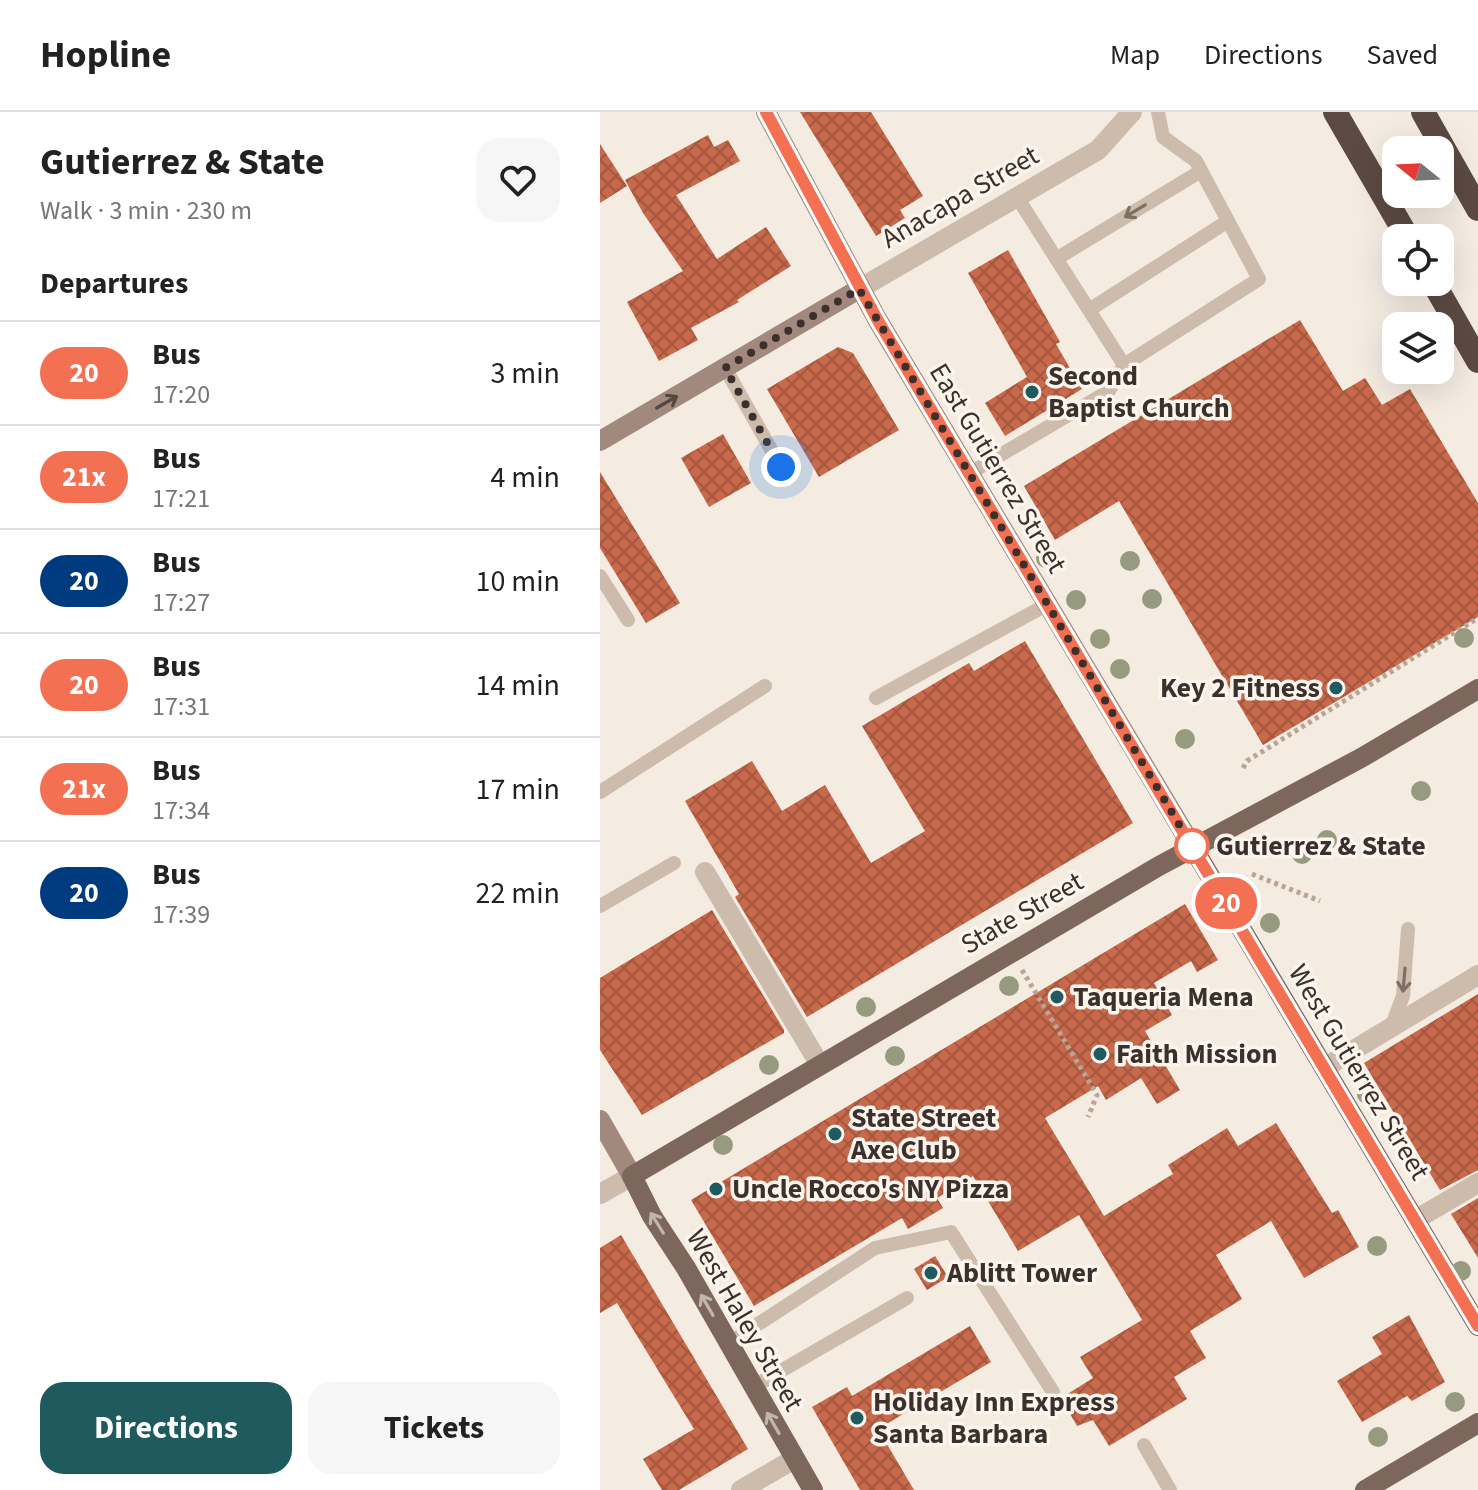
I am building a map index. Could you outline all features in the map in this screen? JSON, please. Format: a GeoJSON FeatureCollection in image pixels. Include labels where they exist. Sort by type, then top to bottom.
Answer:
{"type":"FeatureCollection","features":[{"type":"Feature","properties":{"kind":"highway"},"geometry":{"type":"LineString","coordinates":[[1423,112],[1478,209]]}},
{"type":"Feature","properties":{"kind":"highway"},"geometry":{"type":"LineString","coordinates":[[1336,115],[1400,224]]}},
{"type":"Feature","properties":{"kind":"highway"},"geometry":{"type":"LineString","coordinates":[[1441,296],[1478,361]]}},
{"type":"Feature","properties":{"kind":"main road","name":"East Gutierrez Street"},"geometry":{"type":"LineString","coordinates":[[766,112],[847,260],[859,289],[1192,846]]}},
{"type":"Feature","properties":{"kind":"main road","name":"Anacapa Street"},"geometry":{"type":"LineString","coordinates":[[600,441],[859,289]]}},
{"type":"Feature","properties":{"kind":"main road","name":"State Street"},"geometry":{"type":"LineString","coordinates":[[632,1176],[1192,846],[1361,758],[1478,689]]}},
{"type":"Feature","properties":{"kind":"main road","name":"West Gutierrez Street"},"geometry":{"type":"LineString","coordinates":[[1192,846],[1478,1326]]}},
{"type":"Feature","properties":{"kind":"main road"},"geometry":{"type":"LineString","coordinates":[[600,1120],[632,1176]]}},
{"type":"Feature","properties":{"kind":"main road","name":"West Haley Street"},"geometry":{"type":"LineString","coordinates":[[632,1176],[652,1216],[686,1268],[813,1490]]}},
{"type":"Feature","properties":{"kind":"main road"},"geometry":{"type":"LineString","coordinates":[[1365,1490],[1478,1423]]}},
{"type":"Feature","properties":{"kind":"street","name":"Anacapa Street"},"geometry":{"type":"LineString","coordinates":[[859,289],[1098,150],[1132,112]]}},
{"type":"Feature","properties":{"kind":"street"},"geometry":{"type":"LineString","coordinates":[[705,872],[820,1065]]}},
{"type":"Feature","properties":{"kind":"street"},"geometry":{"type":"LineString","coordinates":[[1324,1068],[1478,975]]}},
{"type":"Feature","properties":{"kind":"street","name":"State Street"},"geometry":{"type":"LineString","coordinates":[[600,1194],[632,1176]]}},
{"type":"Feature","properties":{"kind":"street"},"geometry":{"type":"LineString","coordinates":[[1415,1220],[1478,1183]]}},
{"type":"Feature","properties":{"kind":"street"},"geometry":{"type":"LineString","coordinates":[[741,1490],[794,1459]]}},
{"type":"Feature","properties":{"kind":"lane"},"geometry":{"type":"LineString","coordinates":[[970,473],[1109,391],[1124,365],[1259,279],[1196,161],[1163,137],[1158,112]]}},
{"type":"Feature","properties":{"kind":"lane"},"geometry":{"type":"LineString","coordinates":[[1056,259],[1201,171]]}},
{"type":"Feature","properties":{"kind":"lane"},"geometry":{"type":"LineString","coordinates":[[1017,197],[1124,365]]}},
{"type":"Feature","properties":{"kind":"lane"},"geometry":{"type":"LineString","coordinates":[[1089,310],[1228,221]]}},
{"type":"Feature","properties":{"kind":"lane"},"geometry":{"type":"LineString","coordinates":[[725,368],[781,467]]}},
{"type":"Feature","properties":{"kind":"lane"},"geometry":{"type":"LineString","coordinates":[[600,576],[628,620]]}},
{"type":"Feature","properties":{"kind":"lane"},"geometry":{"type":"LineString","coordinates":[[876,698],[1046,605]]}},
{"type":"Feature","properties":{"kind":"lane"},"geometry":{"type":"LineString","coordinates":[[600,792],[765,686]]}},
{"type":"Feature","properties":{"kind":"lane"},"geometry":{"type":"LineString","coordinates":[[600,906],[674,863]]}},
{"type":"Feature","properties":{"kind":"lane"},"geometry":{"type":"LineString","coordinates":[[1391,1028],[1403,996],[1408,929]]}},
{"type":"Feature","properties":{"kind":"lane"},"geometry":{"type":"LineString","coordinates":[[729,1343],[875,1248],[951,1232],[1053,1392]]}},
{"type":"Feature","properties":{"kind":"lane"},"geometry":{"type":"LineString","coordinates":[[753,1387],[907,1298]]}},
{"type":"Feature","properties":{"kind":"lane"},"geometry":{"type":"LineString","coordinates":[[1144,1445],[1170,1490]]}},
{"type":"Feature","properties":{"kind":"path"},"geometry":{"type":"LineString","coordinates":[[1243,768],[1247,761],[1478,618]]}},
{"type":"Feature","properties":{"kind":"path"},"geometry":{"type":"LineString","coordinates":[[1252,874],[1320,901]]}},
{"type":"Feature","properties":{"kind":"path"},"geometry":{"type":"LineString","coordinates":[[1012,952],[1097,1095],[1088,1117]]}},
{"type":"Feature","properties":{"kind":"building"},"geometry":{"type":"Polygon","coordinates":[[[800,112],[871,112],[923,196],[900,210],[905,218],[876,236],[800,112]]]}},
{"type":"Feature","properties":{"kind":"building"},"geometry":{"type":"Polygon","coordinates":[[[708,135],[714,147],[728,140],[740,161],[676,195],[717,259],[766,227],[791,266],[737,300],[739,302],[691,328],[698,340],[659,361],[627,302],[683,271],[643,213],[625,180],[708,135]]]}},
{"type":"Feature","properties":{"kind":"building"},"geometry":{"type":"Polygon","coordinates":[[[600,144],[627,186],[600,203],[600,144]]]}},
{"type":"Feature","properties":{"kind":"building"},"geometry":{"type":"Polygon","coordinates":[[[1008,250],[1060,342],[1056,344],[1082,389],[1005,436],[985,403],[1027,377],[968,273],[1008,250]]]}},
{"type":"Feature","properties":{"kind":"building"},"geometry":{"type":"Polygon","coordinates":[[[1300,320],[1343,391],[1365,378],[1382,405],[1410,389],[1478,503],[1478,617],[1263,745],[1119,501],[1055,540],[1024,486],[1300,320]]]}},
{"type":"Feature","properties":{"kind":"building"},"geometry":{"type":"Polygon","coordinates":[[[838,347],[853,353],[899,430],[819,477],[767,389],[838,347]]]}},
{"type":"Feature","properties":{"kind":"building"},"geometry":{"type":"Polygon","coordinates":[[[723,434],[751,483],[709,507],[681,458],[723,434]]]}},
{"type":"Feature","properties":{"kind":"building"},"geometry":{"type":"Polygon","coordinates":[[[600,472],[680,603],[646,623],[600,548],[600,472]]]}},
{"type":"Feature","properties":{"kind":"building"},"geometry":{"type":"Polygon","coordinates":[[[1025,641],[1133,823],[807,1017],[735,897],[739,894],[685,801],[752,761],[782,811],[825,785],[871,863],[925,831],[862,726],[969,663],[974,671],[1025,641]]]}},
{"type":"Feature","properties":{"kind":"building"},"geometry":{"type":"Polygon","coordinates":[[[1185,904],[1218,960],[1197,972],[1191,961],[1154,983],[1172,1015],[1145,1031],[1180,1090],[1157,1104],[1141,1078],[1106,1100],[1098,1086],[1045,1118],[1104,1216],[1173,1174],[1168,1165],[1227,1128],[1238,1146],[1276,1123],[1332,1213],[1338,1210],[1359,1247],[1304,1278],[1271,1221],[1216,1255],[1242,1299],[1190,1331],[1206,1358],[1174,1377],[1187,1399],[1109,1446],[1093,1420],[1077,1426],[1061,1398],[1093,1378],[1080,1357],[1142,1320],[1079,1215],[1018,1251],[973,1176],[937,1198],[943,1208],[908,1229],[902,1218],[754,1306],[691,1200],[1185,904]]]}},
{"type":"Feature","properties":{"kind":"building"},"geometry":{"type":"Polygon","coordinates":[[[712,910],[784,1033],[642,1115],[600,1050],[600,978],[712,910]]]}},
{"type":"Feature","properties":{"kind":"building"},"geometry":{"type":"Polygon","coordinates":[[[1478,994],[1478,1170],[1440,1190],[1364,1063],[1478,994]]]}},
{"type":"Feature","properties":{"kind":"building"},"geometry":{"type":"Polygon","coordinates":[[[1478,1198],[1478,1258],[1451,1214],[1478,1198]]]}},
{"type":"Feature","properties":{"kind":"building"},"geometry":{"type":"Polygon","coordinates":[[[621,1235],[748,1449],[679,1490],[662,1490],[643,1459],[694,1429],[617,1303],[600,1313],[600,1248],[621,1235]]]}},
{"type":"Feature","properties":{"kind":"building","name":"Ablitt Tower"},"geometry":{"type":"Polygon","coordinates":[[[935,1256],[948,1277],[927,1290],[914,1269],[935,1256]]]}},
{"type":"Feature","properties":{"kind":"building"},"geometry":{"type":"Polygon","coordinates":[[[1409,1315],[1445,1382],[1412,1401],[1407,1396],[1362,1422],[1337,1381],[1382,1354],[1372,1337],[1409,1315]]]}},
{"type":"Feature","properties":{"kind":"building","name":"Holiday Inn Express Santa Barbara"},"geometry":{"type":"Polygon","coordinates":[[[970,1326],[991,1362],[878,1429],[914,1490],[860,1490],[812,1407],[847,1387],[852,1396],[970,1326]]]}},
{"type":"Feature","properties":{"kind":"bus line","name":"20"},"geometry":{"type":"LineString","coordinates":[[766,112],[847,260],[859,289],[1478,1326]]}},
{"type":"Feature","properties":{"kind":"place","name":"Second Baptist Church"},"geometry":{"type":"Point","coordinates":[1032,392]}},
{"type":"Feature","properties":{"kind":"place","name":"Key 2 Fitness"},"geometry":{"type":"Point","coordinates":[1336,688]}},
{"type":"Feature","properties":{"kind":"place","name":"Gutierrez & State"},"geometry":{"type":"Point","coordinates":[1192,846]}},
{"type":"Feature","properties":{"kind":"place","name":"Taqueria Mena"},"geometry":{"type":"Point","coordinates":[1057,997]}},
{"type":"Feature","properties":{"kind":"place","name":"Faith Mission"},"geometry":{"type":"Point","coordinates":[1100,1054]}},
{"type":"Feature","properties":{"kind":"place","name":"State Street Axe Club"},"geometry":{"type":"Point","coordinates":[835,1134]}},
{"type":"Feature","properties":{"kind":"place","name":"Uncle Rocco's NY Pizza"},"geometry":{"type":"Point","coordinates":[716,1189]}},
{"type":"Feature","properties":{"kind":"place","name":"Ablitt Tower"},"geometry":{"type":"Point","coordinates":[931,1273]}},
{"type":"Feature","properties":{"kind":"place","name":"Holiday Inn Express Santa Barbara"},"geometry":{"type":"Point","coordinates":[857,1418]}},
{"type":"Feature","properties":{"kind":"route"},"geometry":{"type":"LineString","coordinates":[[781,467],[725,368],[859,289],[1192,846]]}}]}
